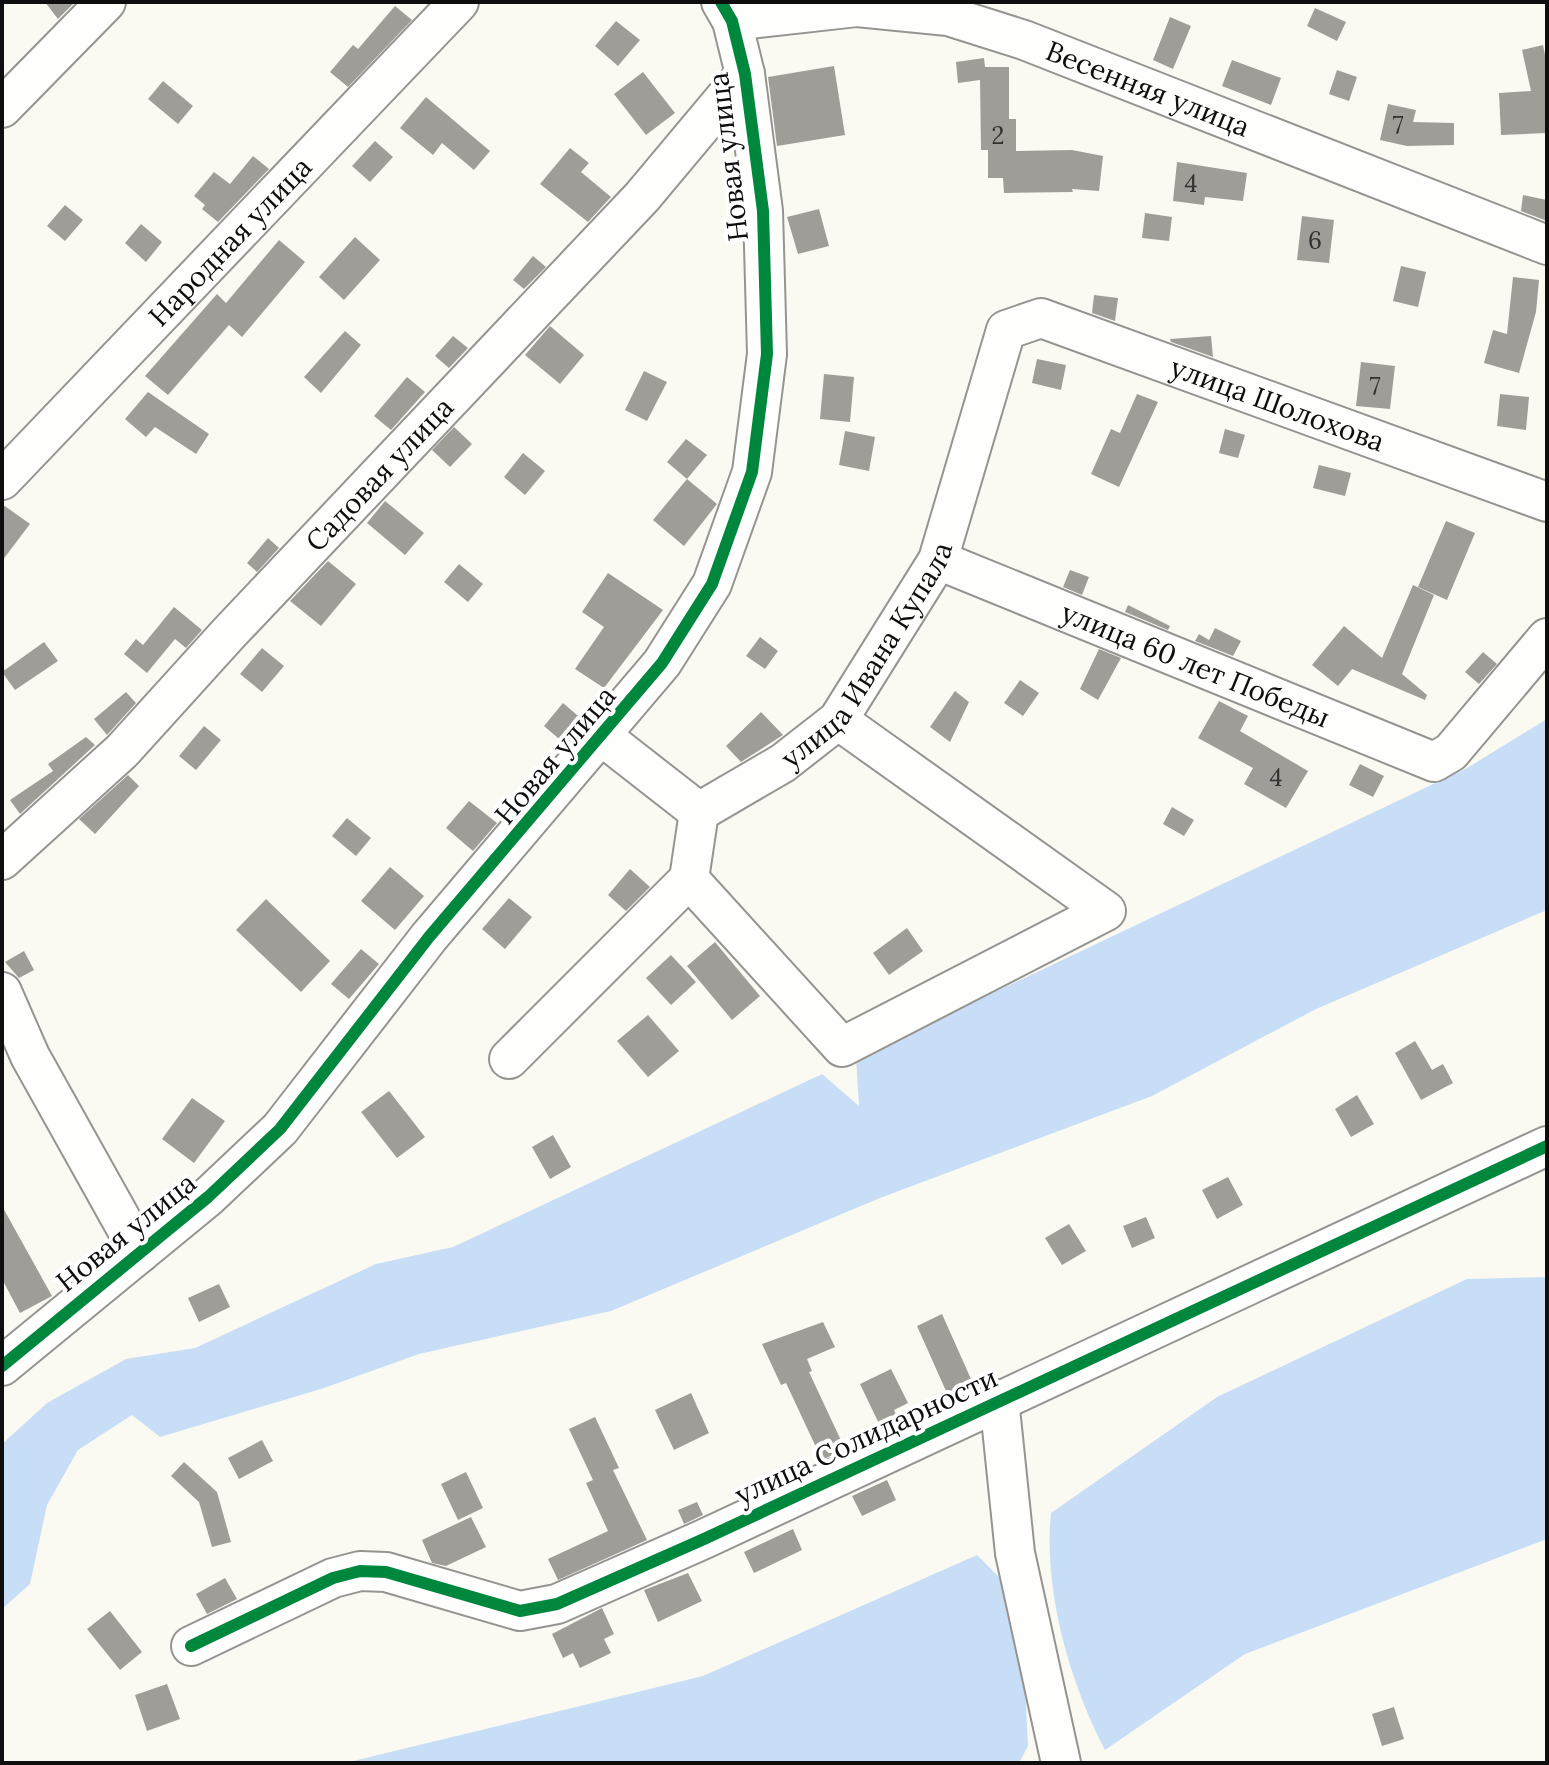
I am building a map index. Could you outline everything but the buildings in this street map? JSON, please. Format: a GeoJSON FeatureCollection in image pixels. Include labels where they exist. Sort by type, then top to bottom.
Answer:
{"type":"FeatureCollection","features":[{"type":"Feature","properties":{"kind":"street"},"geometry":{"type":"LineString","coordinates":[[2,108],[106,2]]}},
{"type":"Feature","properties":{"kind":"street","name":"Народная улица"},"geometry":{"type":"LineString","coordinates":[[2,480],[459,2]]}},
{"type":"Feature","properties":{"kind":"street","name":"Весенняя улица"},"geometry":{"type":"LineString","coordinates":[[726,11],[857,7],[948,16],[1024,40],[1547,245]]}},
{"type":"Feature","properties":{"kind":"street","name":"Новая улица"},"geometry":{"type":"LineString","coordinates":[[2,1366],[208,1197],[280,1129],[429,937],[603,737],[662,663],[712,584],[752,472],[767,354],[763,211],[745,74],[726,11]]}},
{"type":"Feature","properties":{"kind":"street","name":"Садовая улица"},"geometry":{"type":"LineString","coordinates":[[2,860],[122,751],[229,633],[642,197],[745,74]]}},
{"type":"Feature","properties":{"kind":"street","name":"улица Шолохова"},"geometry":{"type":"LineString","coordinates":[[1006,330],[1041,318],[1547,502]]}},
{"type":"Feature","properties":{"kind":"street","name":"улица Ивана Купала"},"geometry":{"type":"LineString","coordinates":[[699,812],[783,763],[838,720],[938,560],[1006,330]]}},
{"type":"Feature","properties":{"kind":"street","name":"улица 60 лет Победы"},"geometry":{"type":"LineString","coordinates":[[938,560],[1434,762],[1451,752],[1547,638]]}},
{"type":"Feature","properties":{"kind":"street"},"geometry":{"type":"LineString","coordinates":[[689,879],[842,1047],[1106,911],[838,720]]}},
{"type":"Feature","properties":{"kind":"street"},"geometry":{"type":"LineString","coordinates":[[509,1059],[689,879],[699,812],[603,737]]}},
{"type":"Feature","properties":{"kind":"street","name":"Новая улица"},"geometry":{"type":"LineString","coordinates":[[2,992],[30,1056],[140,1253]]}},
{"type":"Feature","properties":{"kind":"street","name":"улица Солидарности"},"geometry":{"type":"LineString","coordinates":[[191,1646],[333,1578],[360,1571],[386,1572],[520,1611],[557,1604],[704,1539],[1547,1146]]}},
{"type":"Feature","properties":{"kind":"street"},"geometry":{"type":"LineString","coordinates":[[999,1399],[1015,1553],[1061,1763]]}},
{"type":"Feature","properties":{"kind":"water"},"geometry":{"type":"Polygon","coordinates":[[[1547,719],[1547,910],[1316,1009],[1152,1096],[880,1198],[611,1311],[419,1354],[324,1388],[160,1437],[132,1415],[78,1450],[47,1505],[30,1584],[2,1609],[2,1444],[47,1403],[126,1359],[195,1348],[376,1264],[453,1247],[822,1074],[859,1106],[856,1058],[1467,768],[1547,719]]]}},
{"type":"Feature","properties":{"kind":"water"},"geometry":{"type":"Polygon","coordinates":[[[1547,1277],[1547,1539],[1245,1654],[1105,1750],[1081,1696],[1062,1636],[1051,1574],[1051,1513],[1217,1397],[1467,1279],[1547,1277]]]}},
{"type":"Feature","properties":{"kind":"water"},"geometry":{"type":"Polygon","coordinates":[[[977,1555],[1008,1586],[1024,1664],[1028,1746],[1019,1763],[345,1763],[703,1676],[977,1555]]]}},
{"type":"Feature","properties":{"kind":"cycle path"},"geometry":{"type":"LineString","coordinates":[[2,1366],[208,1197],[280,1129],[429,937],[662,663],[712,584],[752,472],[767,354],[763,211],[745,74],[732,21],[721,2]]}},
{"type":"Feature","properties":{"kind":"cycle path"},"geometry":{"type":"LineString","coordinates":[[191,1646],[333,1578],[360,1571],[386,1572],[520,1611],[557,1604],[704,1539],[1547,1146]]}}]}
